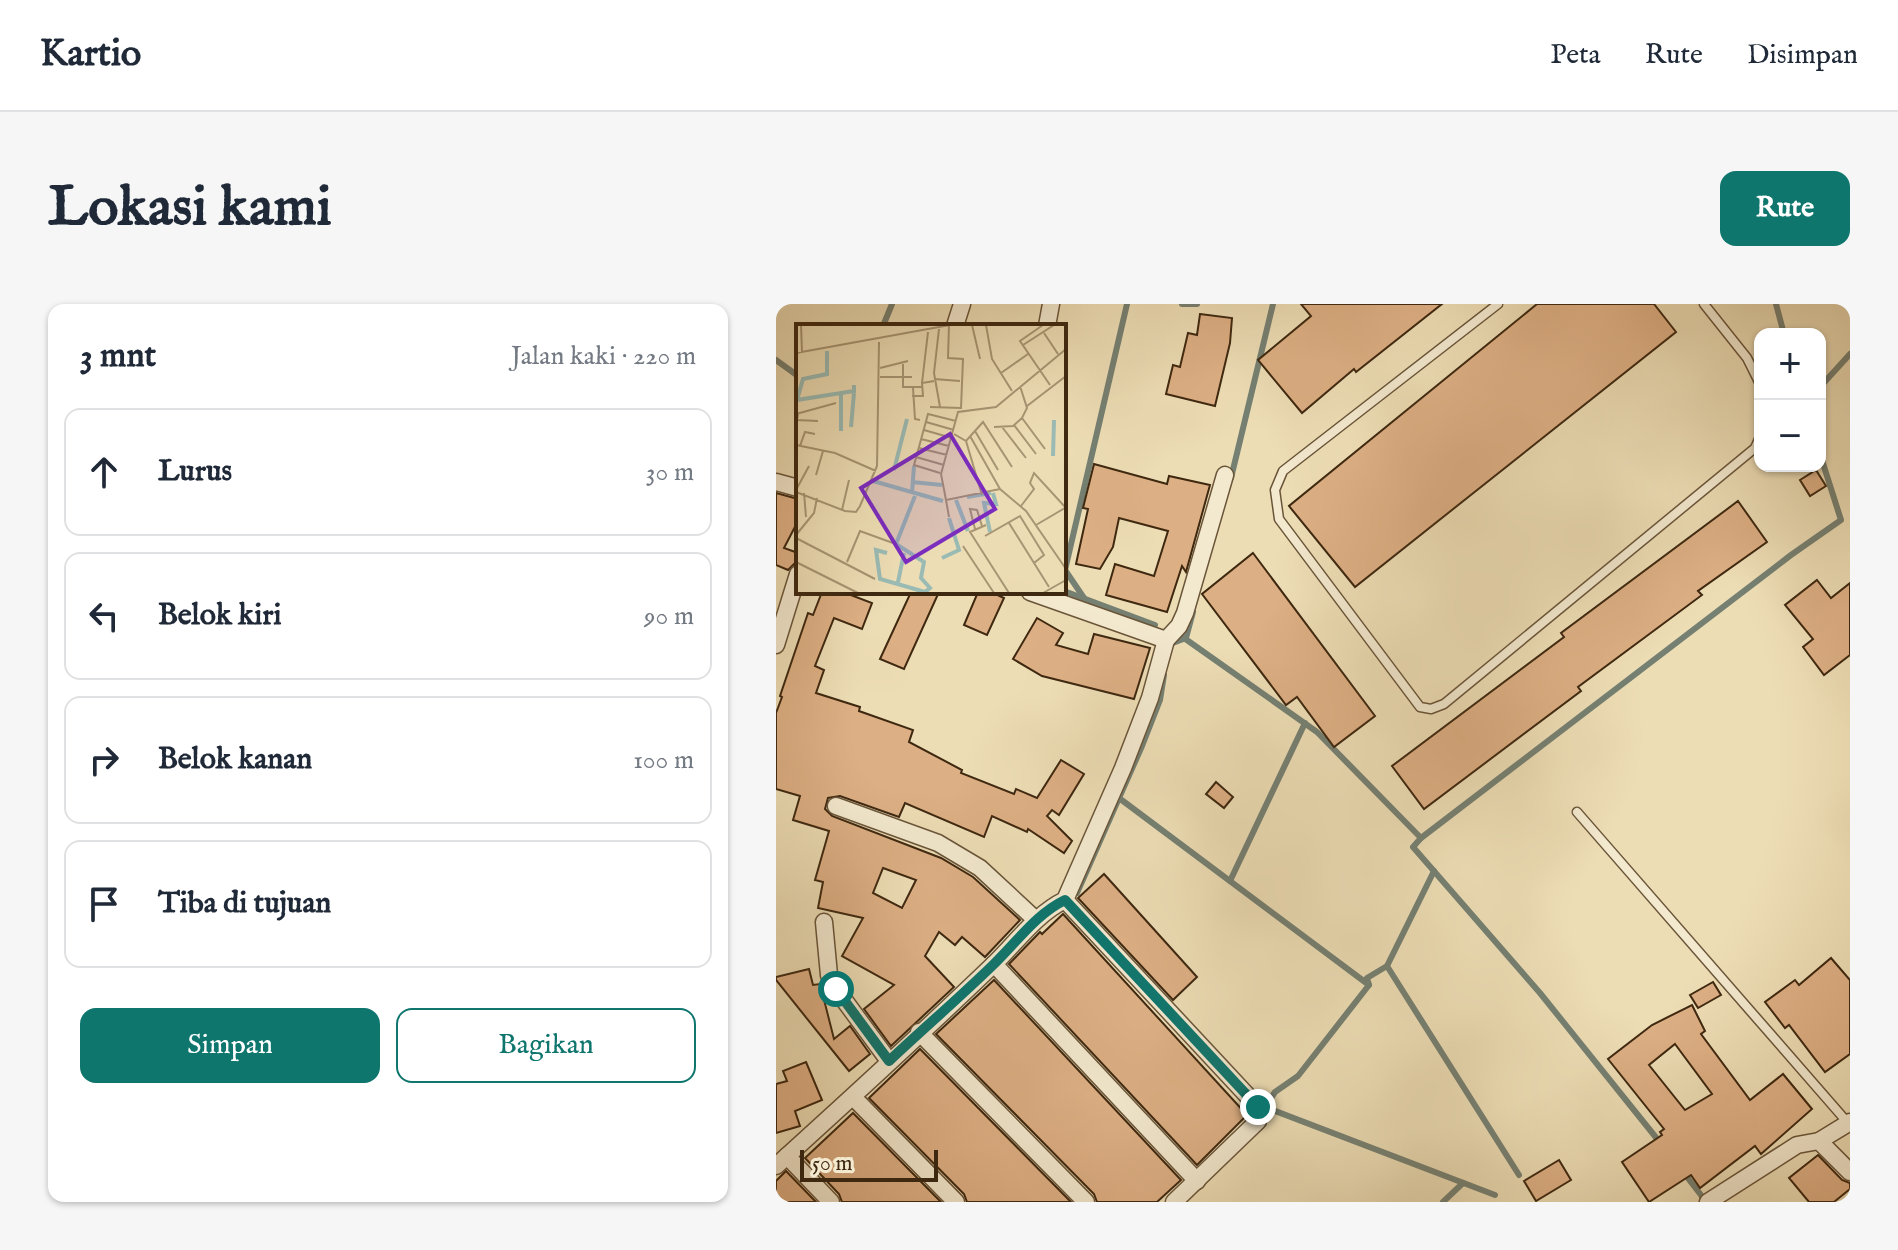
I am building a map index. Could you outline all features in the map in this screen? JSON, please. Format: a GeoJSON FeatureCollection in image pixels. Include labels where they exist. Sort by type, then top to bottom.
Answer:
{"type":"FeatureCollection","features":[{"type":"Feature","properties":{"kind":"street"},"geometry":{"type":"LineString","coordinates":[[956,324],[962,304]]}},
{"type":"Feature","properties":{"kind":"street"},"geometry":{"type":"LineString","coordinates":[[1047,324],[1051,304]]}},
{"type":"Feature","properties":{"kind":"street"},"geometry":{"type":"LineString","coordinates":[[831,1202],[782,1161],[994,964],[1036,920],[1065,900],[1123,768],[1150,698],[1166,640],[1179,626],[1185,613],[1225,475]]}},
{"type":"Feature","properties":{"kind":"street"},"geometry":{"type":"LineString","coordinates":[[776,482],[796,487]]}},
{"type":"Feature","properties":{"kind":"street"},"geometry":{"type":"LineString","coordinates":[[776,645],[796,580]]}},
{"type":"Feature","properties":{"kind":"street"},"geometry":{"type":"LineString","coordinates":[[1036,594],[1166,640]]}},
{"type":"Feature","properties":{"kind":"street"},"geometry":{"type":"LineString","coordinates":[[836,806],[938,843],[980,868],[1036,920]]}},
{"type":"Feature","properties":{"kind":"street"},"geometry":{"type":"LineString","coordinates":[[1065,900],[1258,1107],[1258,1121],[1174,1202]]}},
{"type":"Feature","properties":{"kind":"street"},"geometry":{"type":"LineString","coordinates":[[824,922],[829,975],[889,1061]]}},
{"type":"Feature","properties":{"kind":"street"},"geometry":{"type":"LineString","coordinates":[[994,964],[1197,1181]]}},
{"type":"Feature","properties":{"kind":"street"},"geometry":{"type":"LineString","coordinates":[[919,1032],[1086,1202]]}},
{"type":"Feature","properties":{"kind":"street"},"geometry":{"type":"LineString","coordinates":[[853,1097],[956,1202]]}},
{"type":"Feature","properties":{"kind":"street"},"geometry":{"type":"LineString","coordinates":[[1708,1202],[1797,1145],[1819,1141],[1849,1122]]}},
{"type":"Feature","properties":{"kind":"street"},"geometry":{"type":"LineString","coordinates":[[1819,1141],[1850,1172]]}},
{"type":"Feature","properties":{"kind":"lane"},"geometry":{"type":"LineString","coordinates":[[1498,304],[1283,471],[1275,490],[1279,519],[1420,707],[1431,709],[1444,704],[1754,449]]}},
{"type":"Feature","properties":{"kind":"lane"},"geometry":{"type":"LineString","coordinates":[[1704,304],[1747,358],[1754,372]]}},
{"type":"Feature","properties":{"kind":"lane"},"geometry":{"type":"LineString","coordinates":[[1577,812],[1849,1122]]}},
{"type":"Feature","properties":{"kind":"building"},"geometry":{"type":"Polygon","coordinates":[[[1301,304],[1442,304],[1356,372],[1354,369],[1302,413],[1258,360],[1311,316],[1301,304]]]}},
{"type":"Feature","properties":{"kind":"building"},"geometry":{"type":"Polygon","coordinates":[[[1537,304],[1654,304],[1676,332],[1355,587],[1289,506],[1537,304]]]}},
{"type":"Feature","properties":{"kind":"building"},"geometry":{"type":"Polygon","coordinates":[[[1200,314],[1232,318],[1230,343],[1215,406],[1166,394],[1173,365],[1180,367],[1188,333],[1197,335],[1200,314]]]}},
{"type":"Feature","properties":{"kind":"building"},"geometry":{"type":"Polygon","coordinates":[[[1094,464],[1167,484],[1169,476],[1210,485],[1186,572],[1182,566],[1167,612],[1106,595],[1115,564],[1154,576],[1168,531],[1119,518],[1113,547],[1100,569],[1076,564],[1088,509],[1083,508],[1094,464]]]}},
{"type":"Feature","properties":{"kind":"building"},"geometry":{"type":"Polygon","coordinates":[[[1817,472],[1826,486],[1810,496],[1800,480],[1817,472]]]}},
{"type":"Feature","properties":{"kind":"building"},"geometry":{"type":"Polygon","coordinates":[[[776,493],[796,498],[796,525],[784,548],[796,552],[796,561],[788,570],[776,565],[776,493]]]}},
{"type":"Feature","properties":{"kind":"building"},"geometry":{"type":"Polygon","coordinates":[[[1738,501],[1767,542],[1698,591],[1702,595],[1578,687],[1581,691],[1424,809],[1392,766],[1564,637],[1561,633],[1738,501]]]}},
{"type":"Feature","properties":{"kind":"building"},"geometry":{"type":"Polygon","coordinates":[[[1253,553],[1375,716],[1334,747],[1297,697],[1286,705],[1202,594],[1253,553]]]}},
{"type":"Feature","properties":{"kind":"building"},"geometry":{"type":"Polygon","coordinates":[[[1817,580],[1831,598],[1850,583],[1850,655],[1824,675],[1803,647],[1813,639],[1785,605],[1817,580]]]}},
{"type":"Feature","properties":{"kind":"building"},"geometry":{"type":"Polygon","coordinates":[[[821,594],[848,594],[872,603],[862,629],[834,618],[815,666],[824,670],[816,693],[860,707],[859,711],[913,730],[909,742],[962,770],[961,773],[1014,794],[1016,789],[1037,798],[1061,760],[1084,774],[1059,815],[1052,810],[1047,816],[1072,841],[1064,853],[1028,829],[1027,832],[992,816],[984,837],[905,803],[899,817],[840,796],[828,798],[825,809],[832,816],[941,858],[973,877],[1020,920],[985,957],[962,937],[955,945],[939,932],[925,956],[954,987],[891,1046],[864,1009],[894,985],[842,956],[863,918],[818,908],[823,882],[815,880],[829,831],[793,820],[800,796],[776,789],[776,713],[808,613],[813,615],[821,594]],[[883,868],[873,893],[902,908],[916,880],[883,868]]]}},
{"type":"Feature","properties":{"kind":"building"},"geometry":{"type":"Polygon","coordinates":[[[910,594],[938,594],[904,669],[880,659],[910,594]]]}},
{"type":"Feature","properties":{"kind":"building"},"geometry":{"type":"Polygon","coordinates":[[[977,594],[995,594],[1004,598],[987,635],[964,625],[977,594]]]}},
{"type":"Feature","properties":{"kind":"building"},"geometry":{"type":"Polygon","coordinates":[[[1037,618],[1063,633],[1056,645],[1088,654],[1094,634],[1150,648],[1134,699],[1042,676],[1013,659],[1037,618]]]}},
{"type":"Feature","properties":{"kind":"building"},"geometry":{"type":"Polygon","coordinates":[[[1216,782],[1233,797],[1224,808],[1206,794],[1216,782]]]}},
{"type":"Feature","properties":{"kind":"building"},"geometry":{"type":"Polygon","coordinates":[[[1104,874],[1197,977],[1173,1000],[1078,898],[1104,874]]]}},
{"type":"Feature","properties":{"kind":"building"},"geometry":{"type":"Polygon","coordinates":[[[1063,914],[1247,1115],[1197,1165],[1009,964],[1040,932],[1042,934],[1063,914]]]}},
{"type":"Feature","properties":{"kind":"building"},"geometry":{"type":"Polygon","coordinates":[[[1831,958],[1850,980],[1850,1054],[1825,1072],[1789,1025],[1785,1028],[1765,1002],[1795,980],[1799,985],[1831,958]]]}},
{"type":"Feature","properties":{"kind":"building"},"geometry":{"type":"Polygon","coordinates":[[[809,969],[813,985],[820,984],[834,1039],[850,1026],[870,1054],[849,1071],[776,980],[776,977],[809,969]]]}},
{"type":"Feature","properties":{"kind":"building"},"geometry":{"type":"Polygon","coordinates":[[[994,980],[1181,1180],[1157,1202],[1097,1202],[1094,1194],[936,1034],[994,980]]]}},
{"type":"Feature","properties":{"kind":"building"},"geometry":{"type":"Polygon","coordinates":[[[1713,982],[1721,995],[1698,1008],[1690,995],[1713,982]]]}},
{"type":"Feature","properties":{"kind":"building"},"geometry":{"type":"Polygon","coordinates":[[[1692,1005],[1705,1031],[1701,1034],[1750,1100],[1783,1074],[1812,1109],[1761,1154],[1755,1146],[1700,1188],[1691,1175],[1649,1202],[1622,1162],[1662,1135],[1660,1132],[1664,1129],[1608,1059],[1652,1025],[1692,1005]],[[1675,1044],[1649,1065],[1685,1110],[1712,1094],[1675,1044]]]}},
{"type":"Feature","properties":{"kind":"building"},"geometry":{"type":"Polygon","coordinates":[[[920,1049],[1071,1202],[967,1202],[964,1194],[869,1098],[920,1049]]]}},
{"type":"Feature","properties":{"kind":"building"},"geometry":{"type":"Polygon","coordinates":[[[806,1062],[822,1100],[795,1111],[800,1126],[776,1133],[776,1084],[787,1081],[783,1071],[806,1062]]]}},
{"type":"Feature","properties":{"kind":"building"},"geometry":{"type":"Polygon","coordinates":[[[853,1113],[941,1202],[842,1202],[839,1194],[805,1158],[853,1113]]]}},
{"type":"Feature","properties":{"kind":"building"},"geometry":{"type":"Polygon","coordinates":[[[1818,1155],[1842,1180],[1850,1183],[1850,1189],[1834,1202],[1809,1202],[1789,1178],[1818,1155]]]}},
{"type":"Feature","properties":{"kind":"building"},"geometry":{"type":"Polygon","coordinates":[[[1559,1160],[1571,1180],[1536,1201],[1524,1181],[1559,1160]]]}},
{"type":"Feature","properties":{"kind":"building"},"geometry":{"type":"Polygon","coordinates":[[[786,1171],[816,1202],[776,1202],[776,1181],[786,1171]]]}},
{"type":"Feature","properties":{"kind":"waterway"},"geometry":{"type":"LineString","coordinates":[[884,324],[892,304]]}},
{"type":"Feature","properties":{"kind":"waterway"},"geometry":{"type":"LineString","coordinates":[[1066,566],[1127,304]]}},
{"type":"Feature","properties":{"kind":"waterway"},"geometry":{"type":"LineString","coordinates":[[1182,304],[1197,304]]}},
{"type":"Feature","properties":{"kind":"waterway"},"geometry":{"type":"LineString","coordinates":[[1231,478],[1273,304]]}},
{"type":"Feature","properties":{"kind":"waterway"},"geometry":{"type":"LineString","coordinates":[[1776,304],[1782,328]]}},
{"type":"Feature","properties":{"kind":"waterway"},"geometry":{"type":"LineString","coordinates":[[1826,380],[1850,354]]}},
{"type":"Feature","properties":{"kind":"waterway"},"geometry":{"type":"LineString","coordinates":[[776,360],[796,375]]}},
{"type":"Feature","properties":{"kind":"waterway"},"geometry":{"type":"LineString","coordinates":[[1421,838],[1841,520],[1826,472]]}},
{"type":"Feature","properties":{"kind":"waterway"},"geometry":{"type":"LineString","coordinates":[[1066,571],[1084,598]]}},
{"type":"Feature","properties":{"kind":"waterway"},"geometry":{"type":"LineString","coordinates":[[1066,592],[1155,625]]}},
{"type":"Feature","properties":{"kind":"waterway"},"geometry":{"type":"LineString","coordinates":[[1170,644],[1186,638],[1193,612]]}},
{"type":"Feature","properties":{"kind":"waterway"},"geometry":{"type":"LineString","coordinates":[[1184,638],[1317,732],[1421,838],[1413,847],[1540,993],[1662,1145]]}},
{"type":"Feature","properties":{"kind":"waterway"},"geometry":{"type":"LineString","coordinates":[[1077,893],[1142,746],[1160,700],[1164,675]]}},
{"type":"Feature","properties":{"kind":"waterway"},"geometry":{"type":"LineString","coordinates":[[1230,881],[1305,723]]}},
{"type":"Feature","properties":{"kind":"waterway"},"geometry":{"type":"LineString","coordinates":[[1119,798],[1369,985]]}},
{"type":"Feature","properties":{"kind":"waterway"},"geometry":{"type":"LineString","coordinates":[[1263,1110],[1275,1092],[1298,1076],[1369,985],[1367,978],[1387,966],[1434,871]]}},
{"type":"Feature","properties":{"kind":"waterway"},"geometry":{"type":"LineString","coordinates":[[1387,966],[1519,1175]]}},
{"type":"Feature","properties":{"kind":"waterway"},"geometry":{"type":"LineString","coordinates":[[1265,1107],[1495,1195]]}},
{"type":"Feature","properties":{"kind":"waterway"},"geometry":{"type":"LineString","coordinates":[[1684,1173],[1704,1199]]}},
{"type":"Feature","properties":{"kind":"waterway"},"geometry":{"type":"LineString","coordinates":[[1443,1202],[1463,1183]]}},
{"type":"Feature","properties":{"kind":"route"},"geometry":{"type":"LineString","coordinates":[[836,989],[889,1061],[994,964],[1036,920],[1065,900],[1258,1107]]}}]}
